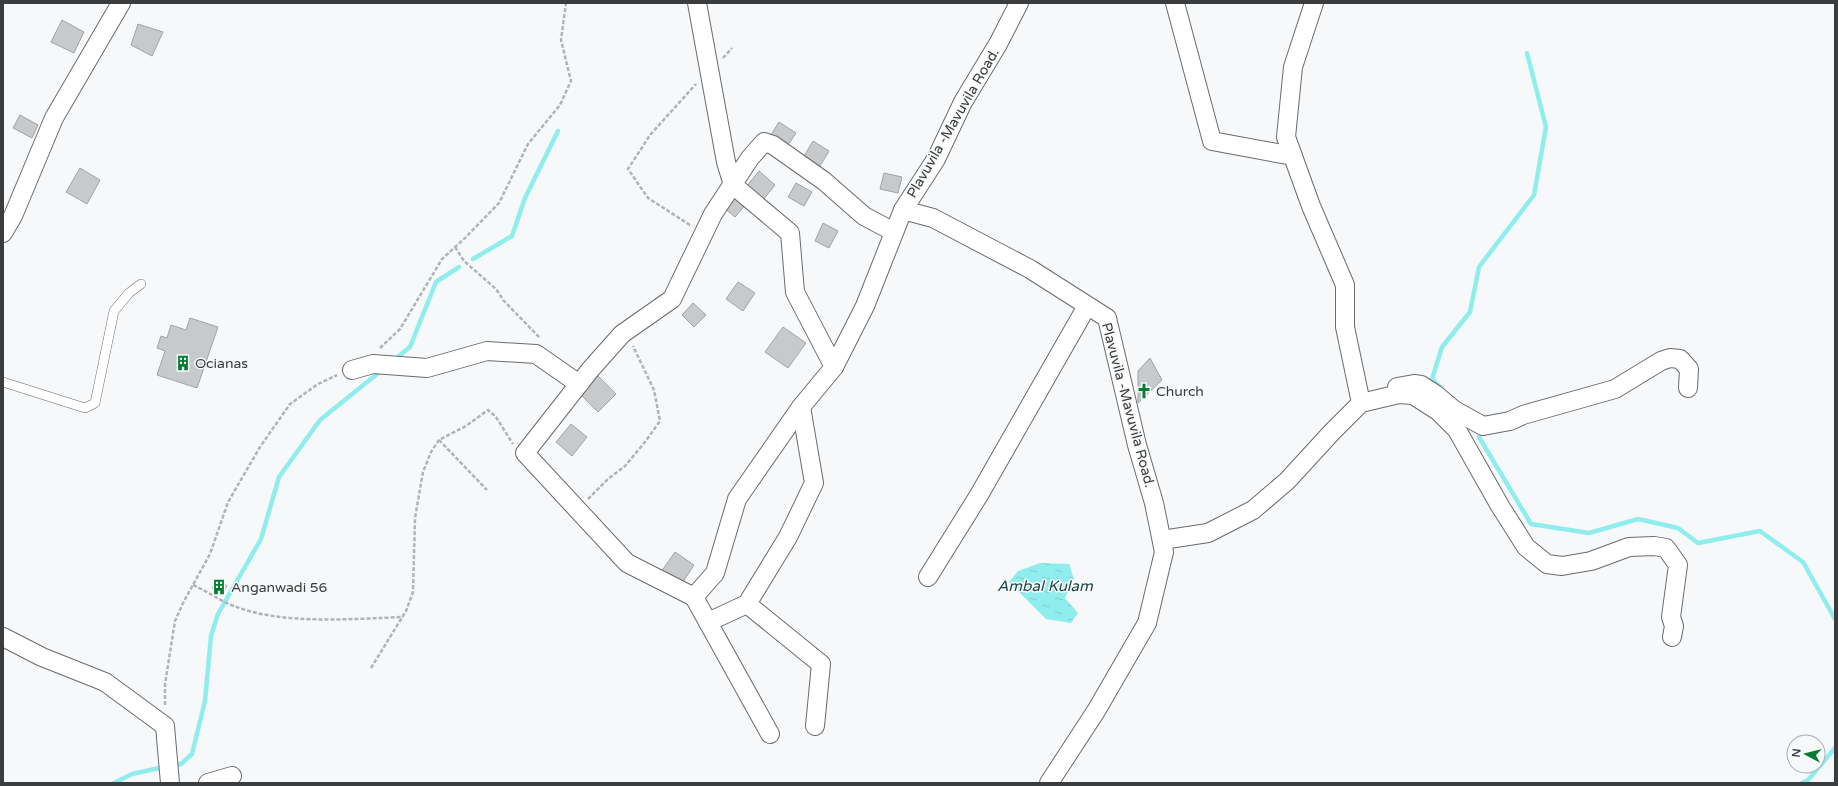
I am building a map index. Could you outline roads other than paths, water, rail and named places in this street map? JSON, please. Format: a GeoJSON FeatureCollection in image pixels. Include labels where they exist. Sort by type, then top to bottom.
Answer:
{"type":"FeatureCollection","features":[{"type":"Feature","properties":{"kind":"street"},"geometry":{"type":"LineString","coordinates":[[3,233],[13,216],[54,118],[121,3]]}},
{"type":"Feature","properties":{"kind":"street"},"geometry":{"type":"LineString","coordinates":[[697,3],[726,162],[733,185],[790,233],[795,292],[834,367]]}},
{"type":"Feature","properties":{"kind":"street","name":"Plavuvila -Mavuvila Road."},"geometry":{"type":"LineString","coordinates":[[1019,3],[998,44],[963,102],[936,159],[903,210],[940,222],[1030,269],[1107,318],[1137,445],[1154,503],[1168,543],[1147,624],[1096,710],[1049,783]]}},
{"type":"Feature","properties":{"kind":"street"},"geometry":{"type":"LineString","coordinates":[[1176,3],[1212,140],[1293,156]]}},
{"type":"Feature","properties":{"kind":"street"},"geometry":{"type":"LineString","coordinates":[[1314,3],[1293,67],[1286,137],[1311,206],[1344,285],[1344,327],[1361,403]]}},
{"type":"Feature","properties":{"kind":"street"},"geometry":{"type":"LineString","coordinates":[[770,734],[694,597],[627,563],[525,453],[579,384],[626,332],[672,299],[714,214],[750,158],[766,141],[824,181],[864,216],[894,232]]}},
{"type":"Feature","properties":{"kind":"street"},"geometry":{"type":"LineString","coordinates":[[694,597],[715,574],[737,499],[801,407],[834,367],[865,306],[903,210]]}},
{"type":"Feature","properties":{"kind":"street"},"geometry":{"type":"LineString","coordinates":[[928,577],[979,495],[1087,306]]}},
{"type":"Feature","properties":{"kind":"street"},"geometry":{"type":"LineString","coordinates":[[352,370],[376,364],[394,364],[404,367],[427,368],[487,351],[536,354],[579,384]]}},
{"type":"Feature","properties":{"kind":"street"},"geometry":{"type":"LineString","coordinates":[[1168,543],[1208,533],[1253,510],[1287,481],[1372,391],[1414,384],[1421,385],[1470,420],[1483,426],[1500,424],[1523,415],[1615,390],[1661,361],[1670,358],[1680,359],[1689,369],[1688,388]]}},
{"type":"Feature","properties":{"kind":"street"},"geometry":{"type":"LineString","coordinates":[[1361,403],[1399,394],[1413,395],[1438,411],[1457,430],[1486,483],[1526,547],[1547,564],[1562,566],[1591,561],[1629,547],[1654,546],[1666,548],[1678,565],[1671,617],[1674,626],[1672,637]]}},
{"type":"Feature","properties":{"kind":"street"},"geometry":{"type":"LineString","coordinates":[[708,622],[747,604],[788,537],[814,483],[801,407]]}},
{"type":"Feature","properties":{"kind":"street"},"geometry":{"type":"LineString","coordinates":[[747,604],[821,664],[815,726]]}},
{"type":"Feature","properties":{"kind":"street"},"geometry":{"type":"LineString","coordinates":[[3,637],[42,658],[105,682],[165,726],[170,779]]}},
{"type":"Feature","properties":{"kind":"street"},"geometry":{"type":"LineString","coordinates":[[208,783],[232,776]]}},
{"type":"Feature","properties":{"kind":"lane"},"geometry":{"type":"LineString","coordinates":[[3,382],[85,408],[95,403],[114,311],[130,293],[141,284]]}},
{"type":"Feature","properties":{"kind":"water","name":"Ambal Kulam"},"geometry":{"type":"Polygon","coordinates":[[[1040,563],[1069,564],[1074,579],[1065,598],[1078,613],[1071,623],[1046,619],[1009,582],[1018,571],[1040,563]]]}},
{"type":"Feature","properties":{"kind":"waterway"},"geometry":{"type":"LineString","coordinates":[[1442,389],[1432,379],[1442,347],[1470,312],[1479,267],[1534,195],[1546,127],[1527,53]]}},
{"type":"Feature","properties":{"kind":"waterway"},"geometry":{"type":"LineString","coordinates":[[473,259],[512,236],[525,198],[558,131]]}},
{"type":"Feature","properties":{"kind":"waterway"},"geometry":{"type":"LineString","coordinates":[[394,360],[410,347],[436,282],[459,267]]}},
{"type":"Feature","properties":{"kind":"waterway"},"geometry":{"type":"LineString","coordinates":[[171,766],[181,764],[192,754],[205,701],[211,636],[218,614],[261,539],[279,477],[320,420],[382,370]]}},
{"type":"Feature","properties":{"kind":"waterway"},"geometry":{"type":"LineString","coordinates":[[1479,437],[1531,524],[1589,533],[1638,519],[1678,528],[1698,543],[1760,531],[1803,562],[1835,619]]}},
{"type":"Feature","properties":{"kind":"waterway"},"geometry":{"type":"LineString","coordinates":[[1802,783],[1808,780],[1835,748]]}},
{"type":"Feature","properties":{"kind":"waterway"},"geometry":{"type":"LineString","coordinates":[[114,783],[132,774],[164,767]]}},
{"type":"Feature","properties":{"kind":"place","name":"Ocianas"},"geometry":{"type":"Point","coordinates":[183,363]}},
{"type":"Feature","properties":{"kind":"place","name":"Church"},"geometry":{"type":"Point","coordinates":[1144,391]}},
{"type":"Feature","properties":{"kind":"place","name":"Anganwadi 56"},"geometry":{"type":"Point","coordinates":[219,587]}}]}
